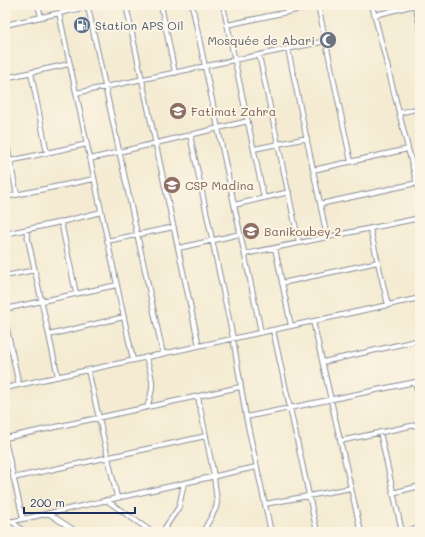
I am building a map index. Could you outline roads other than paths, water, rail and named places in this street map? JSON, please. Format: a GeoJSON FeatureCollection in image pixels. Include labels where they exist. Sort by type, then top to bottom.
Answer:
{"type":"FeatureCollection","features":[{"type":"Feature","properties":{"kind":"street"},"geometry":{"type":"LineString","coordinates":[[38,5],[41,17]]}},
{"type":"Feature","properties":{"kind":"street"},"geometry":{"type":"LineString","coordinates":[[5,16],[6,25],[96,5]]}},
{"type":"Feature","properties":{"kind":"street"},"geometry":{"type":"LineString","coordinates":[[126,5],[199,346]]}},
{"type":"Feature","properties":{"kind":"street"},"geometry":{"type":"LineString","coordinates":[[161,5],[175,73]]}},
{"type":"Feature","properties":{"kind":"street"},"geometry":{"type":"LineString","coordinates":[[192,5],[261,332]]}},
{"type":"Feature","properties":{"kind":"street"},"geometry":{"type":"LineString","coordinates":[[223,5],[264,198]]}},
{"type":"Feature","properties":{"kind":"street"},"geometry":{"type":"LineString","coordinates":[[227,25],[319,5],[351,162]]}},
{"type":"Feature","properties":{"kind":"street"},"geometry":{"type":"LineString","coordinates":[[372,5],[420,196]]}},
{"type":"Feature","properties":{"kind":"street"},"geometry":{"type":"LineString","coordinates":[[374,15],[415,5],[420,27]]}},
{"type":"Feature","properties":{"kind":"street"},"geometry":{"type":"LineString","coordinates":[[88,7],[163,354]]}},
{"type":"Feature","properties":{"kind":"street"},"geometry":{"type":"LineString","coordinates":[[58,13],[133,360]]}},
{"type":"Feature","properties":{"kind":"street"},"geometry":{"type":"LineString","coordinates":[[76,93],[326,41]]}},
{"type":"Feature","properties":{"kind":"street"},"geometry":{"type":"LineString","coordinates":[[288,49],[327,237]]}},
{"type":"Feature","properties":{"kind":"street"},"geometry":{"type":"LineString","coordinates":[[260,55],[299,243]]}},
{"type":"Feature","properties":{"kind":"street"},"geometry":{"type":"LineString","coordinates":[[5,78],[69,64]]}},
{"type":"Feature","properties":{"kind":"street"},"geometry":{"type":"LineString","coordinates":[[31,73],[47,153]]}},
{"type":"Feature","properties":{"kind":"street"},"geometry":{"type":"LineString","coordinates":[[399,113],[420,108]]}},
{"type":"Feature","properties":{"kind":"street"},"geometry":{"type":"LineString","coordinates":[[90,159],[248,121]]}},
{"type":"Feature","properties":{"kind":"street"},"geometry":{"type":"LineString","coordinates":[[190,135],[233,338],[240,387],[271,532]]}},
{"type":"Feature","properties":{"kind":"street"},"geometry":{"type":"LineString","coordinates":[[5,136],[7,161],[17,195]]}},
{"type":"Feature","properties":{"kind":"street"},"geometry":{"type":"LineString","coordinates":[[254,149],[307,138]]}},
{"type":"Feature","properties":{"kind":"street"},"geometry":{"type":"LineString","coordinates":[[7,161],[87,144]]}},
{"type":"Feature","properties":{"kind":"street"},"geometry":{"type":"LineString","coordinates":[[313,170],[408,150]]}},
{"type":"Feature","properties":{"kind":"street"},"geometry":{"type":"LineString","coordinates":[[5,197],[94,179]]}},
{"type":"Feature","properties":{"kind":"street"},"geometry":{"type":"LineString","coordinates":[[320,204],[417,183]]}},
{"type":"Feature","properties":{"kind":"street"},"geometry":{"type":"LineString","coordinates":[[234,205],[288,192]]}},
{"type":"Feature","properties":{"kind":"street"},"geometry":{"type":"LineString","coordinates":[[5,234],[101,212]]}},
{"type":"Feature","properties":{"kind":"street"},"geometry":{"type":"LineString","coordinates":[[245,254],[420,218]]}},
{"type":"Feature","properties":{"kind":"street"},"geometry":{"type":"LineString","coordinates":[[61,222],[76,294]]}},
{"type":"Feature","properties":{"kind":"street"},"geometry":{"type":"LineString","coordinates":[[107,241],[174,227]]}},
{"type":"Feature","properties":{"kind":"street"},"geometry":{"type":"LineString","coordinates":[[370,229],[388,305]]}},
{"type":"Feature","properties":{"kind":"street"},"geometry":{"type":"LineString","coordinates":[[26,230],[58,377]]}},
{"type":"Feature","properties":{"kind":"street"},"geometry":{"type":"LineString","coordinates":[[178,248],[240,234]]}},
{"type":"Feature","properties":{"kind":"street"},"geometry":{"type":"LineString","coordinates":[[274,248],[291,326]]}},
{"type":"Feature","properties":{"kind":"street"},"geometry":{"type":"LineString","coordinates":[[282,283],[378,262]]}},
{"type":"Feature","properties":{"kind":"street"},"geometry":{"type":"LineString","coordinates":[[5,276],[34,270]]}},
{"type":"Feature","properties":{"kind":"street"},"geometry":{"type":"LineString","coordinates":[[5,309],[117,285]]}},
{"type":"Feature","properties":{"kind":"street"},"geometry":{"type":"LineString","coordinates":[[5,388],[420,298]]}},
{"type":"Feature","properties":{"kind":"street"},"geometry":{"type":"LineString","coordinates":[[49,335],[124,318]]}},
{"type":"Feature","properties":{"kind":"street"},"geometry":{"type":"LineString","coordinates":[[5,320],[7,342],[19,385]]}},
{"type":"Feature","properties":{"kind":"street"},"geometry":{"type":"LineString","coordinates":[[313,321],[361,532]]}},
{"type":"Feature","properties":{"kind":"street"},"geometry":{"type":"LineString","coordinates":[[273,330],[317,532]]}},
{"type":"Feature","properties":{"kind":"street"},"geometry":{"type":"LineString","coordinates":[[323,362],[420,340]]}},
{"type":"Feature","properties":{"kind":"street"},"geometry":{"type":"LineString","coordinates":[[146,357],[153,384],[147,407]]}},
{"type":"Feature","properties":{"kind":"street"},"geometry":{"type":"LineString","coordinates":[[88,370],[117,497]]}},
{"type":"Feature","properties":{"kind":"street"},"geometry":{"type":"LineString","coordinates":[[246,417],[418,381],[420,403]]}},
{"type":"Feature","properties":{"kind":"street"},"geometry":{"type":"LineString","coordinates":[[23,519],[5,439],[240,387]]}},
{"type":"Feature","properties":{"kind":"street"},"geometry":{"type":"LineString","coordinates":[[198,397],[214,476],[217,505],[202,532]]}},
{"type":"Feature","properties":{"kind":"street"},"geometry":{"type":"LineString","coordinates":[[340,441],[420,424]]}},
{"type":"Feature","properties":{"kind":"street"},"geometry":{"type":"LineString","coordinates":[[380,432],[392,493],[402,532],[420,528]]}},
{"type":"Feature","properties":{"kind":"street"},"geometry":{"type":"LineString","coordinates":[[13,478],[206,436]]}},
{"type":"Feature","properties":{"kind":"street"},"geometry":{"type":"LineString","coordinates":[[5,522],[256,466]]}},
{"type":"Feature","properties":{"kind":"street"},"geometry":{"type":"LineString","coordinates":[[162,532],[179,506],[184,482]]}},
{"type":"Feature","properties":{"kind":"street"},"geometry":{"type":"LineString","coordinates":[[392,493],[420,486]]}},
{"type":"Feature","properties":{"kind":"street"},"geometry":{"type":"LineString","coordinates":[[265,504],[350,488]]}},
{"type":"Feature","properties":{"kind":"street"},"geometry":{"type":"LineString","coordinates":[[106,500],[152,532]]}},
{"type":"Feature","properties":{"kind":"street"},"geometry":{"type":"LineString","coordinates":[[48,513],[77,532]]}},
{"type":"Feature","properties":{"kind":"street"},"geometry":{"type":"LineString","coordinates":[[11,521],[25,532]]}},
{"type":"Feature","properties":{"kind":"place","name":"Station APS Oil"},"geometry":{"type":"Point","coordinates":[82,25]}},
{"type":"Feature","properties":{"kind":"place","name":"Mosquée de Abari"},"geometry":{"type":"Point","coordinates":[328,40]}},
{"type":"Feature","properties":{"kind":"place","name":"Fatimat Zahra"},"geometry":{"type":"Point","coordinates":[178,111]}},
{"type":"Feature","properties":{"kind":"place","name":"CSP Madina"},"geometry":{"type":"Point","coordinates":[172,185]}},
{"type":"Feature","properties":{"kind":"place","name":"Banikoubey 2"},"geometry":{"type":"Point","coordinates":[251,231]}}]}
